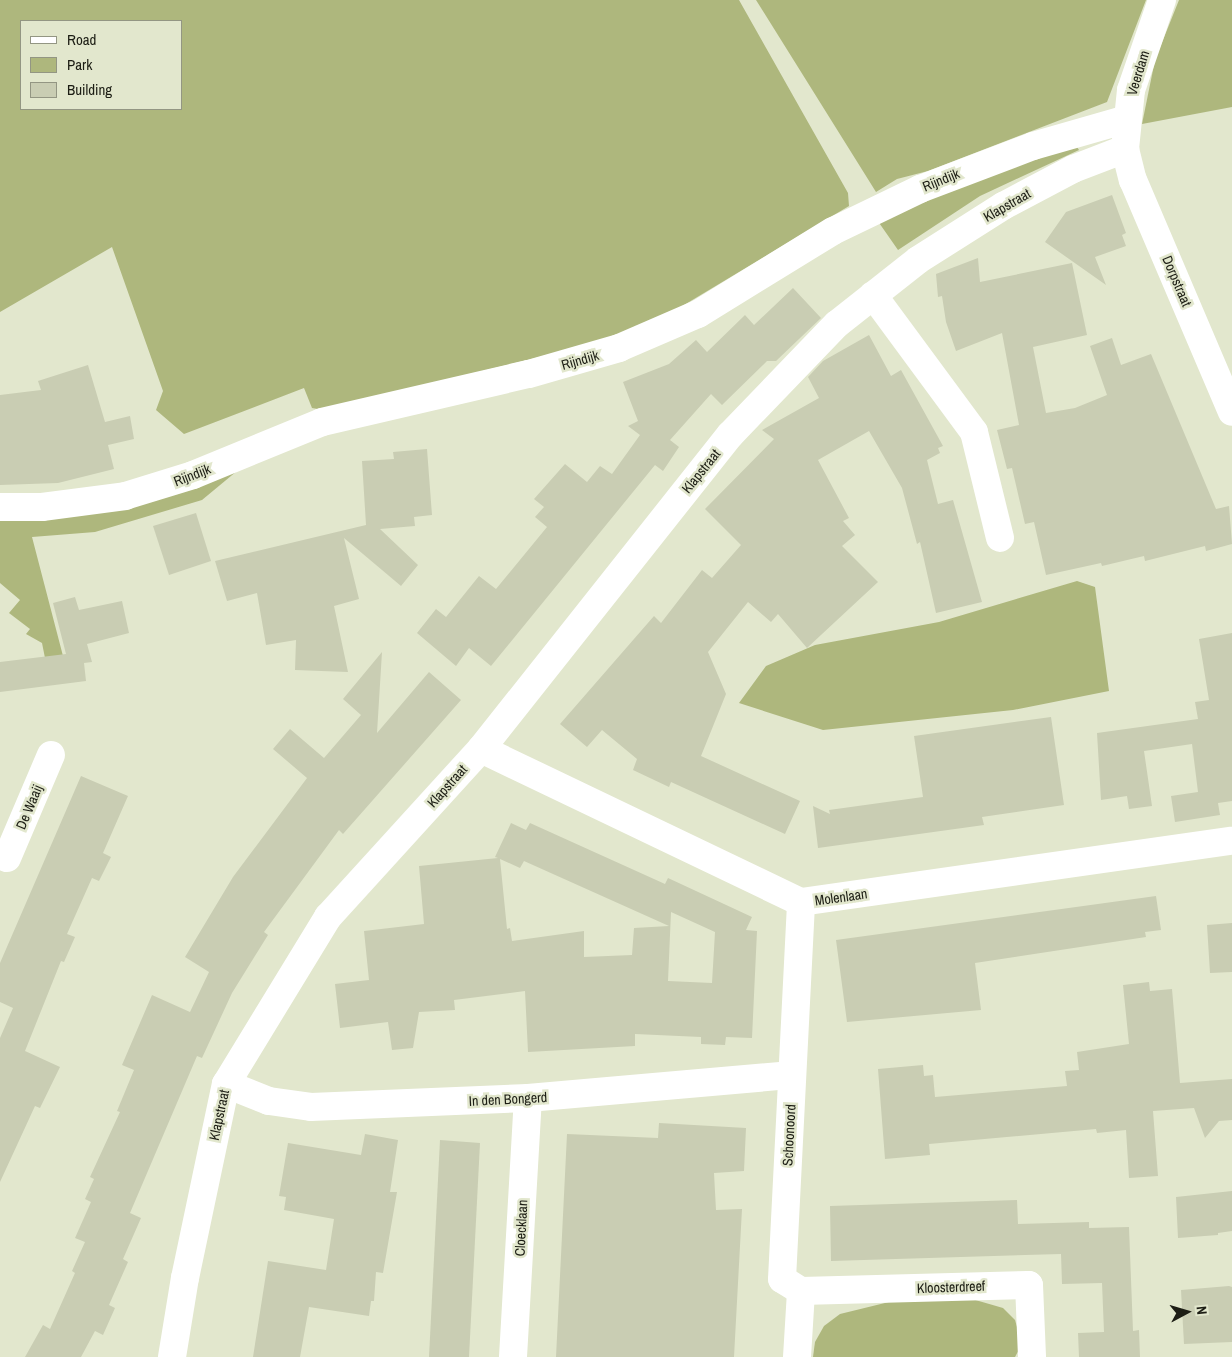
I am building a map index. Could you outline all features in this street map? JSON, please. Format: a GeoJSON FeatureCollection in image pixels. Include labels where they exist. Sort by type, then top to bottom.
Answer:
{"type":"FeatureCollection","features":[{"type":"Feature","properties":{"kind":"street","name":"Veerdam"},"geometry":{"type":"LineString","coordinates":[[1125,149],[1131,90],[1162,0]]}},
{"type":"Feature","properties":{"kind":"street","name":"Rijndijk"},"geometry":{"type":"LineString","coordinates":[[0,507],[42,507],[125,496],[193,475],[322,422],[529,374],[619,348],[698,314],[833,231],[920,188],[1033,146],[1127,119]]}},
{"type":"Feature","properties":{"kind":"street","name":"Klapstraat"},"geometry":{"type":"LineString","coordinates":[[172,1357],[185,1278],[226,1084],[328,917],[481,749],[730,436],[837,324],[918,260],[1003,206],[1073,169],[1125,149]]}},
{"type":"Feature","properties":{"kind":"street","name":"Dorpstraat"},"geometry":{"type":"LineString","coordinates":[[1125,149],[1133,180],[1232,412]]}},
{"type":"Feature","properties":{"kind":"street"},"geometry":{"type":"LineString","coordinates":[[873,295],[974,432],[1000,538]]}},
{"type":"Feature","properties":{"kind":"street","name":"Molenlaan"},"geometry":{"type":"LineString","coordinates":[[481,749],[801,902],[1232,841]]}},
{"type":"Feature","properties":{"kind":"street","name":"De Waaij"},"geometry":{"type":"LineString","coordinates":[[2,864],[51,755]]}},
{"type":"Feature","properties":{"kind":"street","name":"Schoonoord"},"geometry":{"type":"LineString","coordinates":[[801,902],[782,1279],[801,1291]]}},
{"type":"Feature","properties":{"kind":"street","name":"In den Bongerd"},"geometry":{"type":"LineString","coordinates":[[226,1084],[269,1101],[310,1107],[528,1098],[792,1075]]}},
{"type":"Feature","properties":{"kind":"street","name":"Cloecklaan"},"geometry":{"type":"LineString","coordinates":[[513,1357],[528,1098]]}},
{"type":"Feature","properties":{"kind":"street","name":"Kloosterdreef"},"geometry":{"type":"LineString","coordinates":[[801,1291],[1029,1285],[1032,1357]]}},
{"type":"Feature","properties":{"kind":"street"},"geometry":{"type":"LineString","coordinates":[[797,1357],[801,1291]]}},
{"type":"Feature","properties":{"kind":"green space"},"geometry":{"type":"Polygon","coordinates":[[[0,0],[739,0],[848,193],[849,206],[664,317],[596,343],[324,410],[312,408],[304,388],[184,434],[156,410],[163,391],[112,247],[0,312],[0,0]]]}},
{"type":"Feature","properties":{"kind":"green space"},"geometry":{"type":"Polygon","coordinates":[[[756,0],[1146,0],[1107,102],[928,171],[897,179],[876,192],[756,0]]]}},
{"type":"Feature","properties":{"kind":"green space"},"geometry":{"type":"Polygon","coordinates":[[[1179,0],[1232,0],[1232,107],[1142,124],[1155,60],[1179,0]]]}},
{"type":"Feature","properties":{"kind":"green space"},"geometry":{"type":"Polygon","coordinates":[[[1077,147],[1079,150],[980,196],[898,250],[875,217],[968,177],[1077,147]]]}},
{"type":"Feature","properties":{"kind":"green space"},"geometry":{"type":"Polygon","coordinates":[[[237,471],[202,500],[95,532],[32,537],[63,656],[45,658],[42,643],[26,634],[30,629],[9,613],[20,600],[0,583],[0,515],[237,471]]]}},
{"type":"Feature","properties":{"kind":"green space"},"geometry":{"type":"Polygon","coordinates":[[[1077,581],[1095,587],[1109,691],[1013,710],[823,730],[739,703],[766,666],[815,645],[939,622],[1077,581]]]}},
{"type":"Feature","properties":{"kind":"green space"},"geometry":{"type":"Polygon","coordinates":[[[972,1299],[1003,1308],[1015,1320],[1022,1344],[1015,1357],[813,1357],[815,1342],[824,1326],[840,1314],[889,1302],[972,1299]]]}},
{"type":"Feature","properties":{"kind":"building"},"geometry":{"type":"Polygon","coordinates":[[[1112,195],[1126,233],[1122,235],[1126,246],[1095,257],[1106,285],[1045,242],[1066,212],[1112,195]]]}},
{"type":"Feature","properties":{"kind":"building"},"geometry":{"type":"Polygon","coordinates":[[[978,258],[980,282],[1072,263],[1087,335],[1033,347],[1046,413],[1075,408],[1107,395],[1090,346],[1112,338],[1121,365],[1151,354],[1216,509],[1229,506],[1232,544],[1206,551],[1205,546],[1145,561],[1144,556],[1102,566],[1101,563],[1046,575],[1034,522],[1025,524],[1012,468],[1007,469],[997,430],[1019,425],[1002,333],[956,351],[946,322],[942,296],[938,297],[936,274],[978,258]]]}},
{"type":"Feature","properties":{"kind":"building"},"geometry":{"type":"Polygon","coordinates":[[[793,288],[821,318],[776,361],[767,361],[722,405],[711,394],[670,440],[679,447],[663,471],[655,465],[491,666],[469,648],[456,666],[417,633],[436,609],[446,617],[479,576],[496,589],[547,527],[535,517],[544,507],[534,499],[565,464],[587,482],[600,466],[612,474],[640,435],[628,426],[638,421],[623,382],[669,364],[696,340],[707,352],[745,315],[754,325],[793,288]]]}},
{"type":"Feature","properties":{"kind":"building"},"geometry":{"type":"Polygon","coordinates":[[[869,335],[891,376],[901,370],[943,446],[938,448],[940,453],[927,460],[938,504],[953,500],[982,602],[936,613],[920,542],[917,544],[902,488],[869,431],[818,460],[849,518],[843,521],[855,535],[842,546],[878,582],[807,648],[778,614],[771,622],[748,602],[708,652],[726,694],[701,756],[800,801],[785,834],[671,782],[669,787],[633,770],[637,759],[602,730],[587,747],[560,724],[654,616],[661,623],[702,570],[712,578],[741,545],[705,509],[774,439],[762,430],[819,398],[808,377],[823,361],[869,335]]]}},
{"type":"Feature","properties":{"kind":"building"},"geometry":{"type":"Polygon","coordinates":[[[88,365],[105,422],[130,416],[134,439],[108,445],[114,469],[58,483],[0,485],[0,395],[41,390],[38,381],[88,365]]]}},
{"type":"Feature","properties":{"kind":"building"},"geometry":{"type":"Polygon","coordinates":[[[427,449],[432,515],[414,517],[415,526],[380,529],[418,565],[401,586],[344,538],[359,599],[334,606],[348,672],[295,670],[296,640],[266,645],[257,593],[227,601],[215,561],[366,525],[362,461],[394,459],[393,452],[427,449]]]}},
{"type":"Feature","properties":{"kind":"building"},"geometry":{"type":"Polygon","coordinates":[[[196,513],[211,561],[169,575],[153,526],[196,513]]]}},
{"type":"Feature","properties":{"kind":"building"},"geometry":{"type":"Polygon","coordinates":[[[75,597],[79,610],[122,601],[129,633],[87,644],[92,662],[84,663],[86,681],[0,692],[0,662],[66,654],[53,603],[75,597]]]}},
{"type":"Feature","properties":{"kind":"building"},"geometry":{"type":"Polygon","coordinates":[[[1232,633],[1232,801],[1218,803],[1220,815],[1175,822],[1171,796],[1198,792],[1192,744],[1144,751],[1152,806],[1129,809],[1127,796],[1101,800],[1097,733],[1198,719],[1195,702],[1209,700],[1199,639],[1232,633]]]}},
{"type":"Feature","properties":{"kind":"building"},"geometry":{"type":"Polygon","coordinates":[[[382,652],[377,733],[429,672],[461,700],[343,834],[339,830],[264,932],[268,935],[232,993],[202,1058],[197,1056],[130,1213],[141,1218],[123,1259],[128,1262],[109,1305],[115,1308],[103,1335],[95,1331],[81,1357],[25,1357],[43,1325],[50,1329],[75,1273],[72,1271],[85,1242],[75,1238],[91,1202],[85,1199],[94,1179],[90,1177],[120,1112],[117,1111],[134,1070],[122,1065],[152,995],[190,1012],[209,972],[185,957],[233,877],[307,778],[273,749],[290,729],[324,758],[361,715],[343,699],[382,652]]]}},
{"type":"Feature","properties":{"kind":"building"},"geometry":{"type":"Polygon","coordinates":[[[1051,717],[1064,805],[982,817],[984,825],[818,848],[813,806],[830,814],[829,810],[923,797],[914,736],[1051,717]]]}},
{"type":"Feature","properties":{"kind":"building"},"geometry":{"type":"Polygon","coordinates":[[[81,776],[128,796],[103,853],[111,857],[99,881],[92,878],[67,934],[75,937],[64,962],[61,961],[25,1051],[60,1067],[40,1108],[35,1106],[0,1182],[0,1038],[13,1008],[0,1002],[0,963],[81,776]]]}},
{"type":"Feature","properties":{"kind":"building"},"geometry":{"type":"Polygon","coordinates":[[[511,823],[526,830],[530,823],[665,884],[668,878],[752,917],[746,930],[757,931],[752,1038],[726,1037],[725,1045],[701,1044],[701,1037],[635,1034],[635,1046],[528,1052],[525,991],[454,1000],[455,1010],[419,1012],[413,1048],[392,1050],[388,1022],[340,1028],[335,984],[369,980],[364,931],[424,924],[419,866],[498,858],[495,857],[511,823]],[[500,859],[507,929],[510,928],[512,941],[584,931],[584,957],[632,955],[634,928],[669,926],[524,861],[520,868],[500,859]],[[671,912],[668,981],[712,983],[715,932],[671,912]]]}},
{"type":"Feature","properties":{"kind":"building"},"geometry":{"type":"Polygon","coordinates":[[[1156,896],[1161,930],[1145,932],[1146,937],[975,963],[981,1010],[847,1022],[836,940],[1156,896]]]}},
{"type":"Feature","properties":{"kind":"building"},"geometry":{"type":"Polygon","coordinates":[[[1232,923],[1232,972],[1210,973],[1207,925],[1232,923]]]}},
{"type":"Feature","properties":{"kind":"building"},"geometry":{"type":"Polygon","coordinates":[[[1149,982],[1150,991],[1172,989],[1180,1083],[1232,1079],[1232,1120],[1219,1121],[1205,1138],[1194,1108],[1153,1111],[1158,1176],[1129,1178],[1126,1130],[1097,1133],[1096,1129],[929,1144],[930,1155],[885,1159],[878,1069],[923,1065],[924,1076],[933,1075],[935,1097],[1067,1086],[1065,1071],[1079,1070],[1077,1052],[1129,1044],[1123,985],[1149,982]]]}},
{"type":"Feature","properties":{"kind":"building"},"geometry":{"type":"Polygon","coordinates":[[[659,1123],[746,1128],[744,1171],[714,1173],[716,1210],[742,1209],[734,1357],[556,1357],[567,1134],[658,1138],[659,1123]]]}},
{"type":"Feature","properties":{"kind":"building"},"geometry":{"type":"Polygon","coordinates":[[[365,1134],[398,1140],[390,1192],[397,1192],[383,1273],[376,1272],[374,1301],[371,1301],[369,1316],[309,1307],[300,1357],[253,1357],[268,1261],[326,1270],[334,1219],[284,1210],[286,1197],[279,1196],[288,1143],[361,1155],[365,1134]]]}},
{"type":"Feature","properties":{"kind":"building"},"geometry":{"type":"Polygon","coordinates":[[[440,1140],[480,1143],[469,1357],[429,1357],[440,1140]]]}},
{"type":"Feature","properties":{"kind":"building"},"geometry":{"type":"Polygon","coordinates":[[[1232,1191],[1232,1231],[1218,1233],[1218,1235],[1178,1238],[1176,1197],[1232,1191]]]}},
{"type":"Feature","properties":{"kind":"building"},"geometry":{"type":"Polygon","coordinates":[[[1017,1200],[1018,1224],[1089,1222],[1089,1228],[1129,1227],[1133,1331],[1139,1330],[1140,1357],[1079,1357],[1078,1333],[1104,1332],[1102,1283],[1062,1284],[1061,1254],[831,1261],[830,1206],[1017,1200]]]}},
{"type":"Feature","properties":{"kind":"building"},"geometry":{"type":"Polygon","coordinates":[[[1232,1287],[1232,1342],[1184,1344],[1181,1290],[1232,1287]]]}}]}
